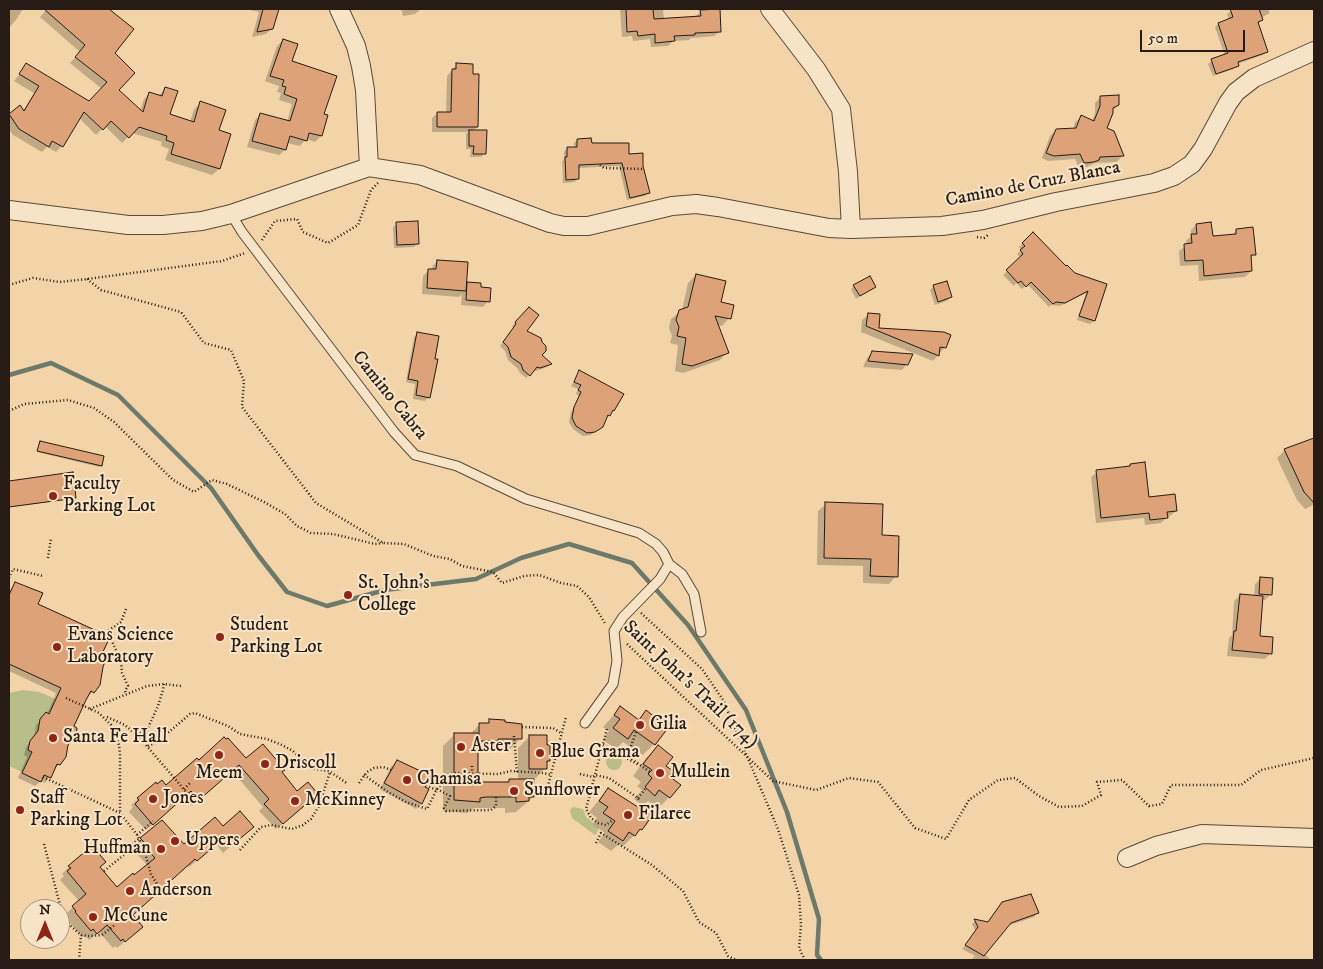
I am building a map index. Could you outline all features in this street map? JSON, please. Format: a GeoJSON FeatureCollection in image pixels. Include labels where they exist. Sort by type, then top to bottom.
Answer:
{"type":"FeatureCollection","features":[{"type":"Feature","properties":{"kind":"street"},"geometry":{"type":"LineString","coordinates":[[339,9],[356,46],[361,66],[365,90],[369,167]]}},
{"type":"Feature","properties":{"kind":"street"},"geometry":{"type":"LineString","coordinates":[[770,9],[816,69],[841,109],[848,172],[851,229]]}},
{"type":"Feature","properties":{"kind":"street","name":"Camino de Cruz Blanca"},"geometry":{"type":"LineString","coordinates":[[9,210],[128,225],[202,221],[231,214],[369,167],[420,175],[550,223],[564,226],[588,226],[672,206],[696,204],[803,224],[851,229],[942,226],[983,220],[1174,176],[1192,164],[1204,149],[1228,103],[1236,92],[1254,78],[1314,51]]}},
{"type":"Feature","properties":{"kind":"street"},"geometry":{"type":"LineString","coordinates":[[1128,858],[1156,846],[1202,834],[1314,838]]}},
{"type":"Feature","properties":{"kind":"lane","name":"Camino Cabra"},"geometry":{"type":"LineString","coordinates":[[231,214],[242,232],[394,432],[415,455],[457,466],[526,499],[639,533],[656,544],[663,552],[669,564],[682,574],[694,594],[701,632]]}},
{"type":"Feature","properties":{"kind":"lane"},"geometry":{"type":"LineString","coordinates":[[584,723],[613,684],[617,661],[614,631],[623,617],[660,579],[669,564]]}},
{"type":"Feature","properties":{"kind":"path"},"geometry":{"type":"LineString","coordinates":[[600,164],[604,168],[643,169]]}},
{"type":"Feature","properties":{"kind":"path","name":"Saint John's Trail (174)"},"geometry":{"type":"LineString","coordinates":[[9,285],[33,278],[60,282],[87,279],[102,290],[180,312],[204,343],[231,350],[244,380],[242,407],[316,503],[384,543],[404,544],[433,556],[450,559],[462,566],[493,572],[502,582],[524,576],[539,575],[560,583],[577,586],[589,597],[605,623],[773,781],[816,790],[849,778],[878,782],[915,828],[946,839],[970,800],[998,780],[1015,778],[1039,796],[1059,807],[1082,806],[1101,795],[1097,782],[1122,780],[1149,806],[1162,804],[1171,784],[1241,785],[1261,770],[1314,758]]}},
{"type":"Feature","properties":{"kind":"path"},"geometry":{"type":"LineString","coordinates":[[9,411],[24,404],[68,400],[94,408],[114,422],[172,480],[194,492],[212,480],[227,484],[285,514],[297,526],[312,534],[333,534],[375,544],[384,543]]}},
{"type":"Feature","properties":{"kind":"path"},"geometry":{"type":"LineString","coordinates":[[48,558],[51,538]]}},
{"type":"Feature","properties":{"kind":"path"},"geometry":{"type":"LineString","coordinates":[[9,578],[13,570],[43,576]]}},
{"type":"Feature","properties":{"kind":"path"},"geometry":{"type":"LineString","coordinates":[[637,604],[702,669],[723,700],[778,829],[799,895],[801,925],[798,948],[805,960]]}},
{"type":"Feature","properties":{"kind":"path"},"geometry":{"type":"LineString","coordinates":[[126,609],[120,622],[111,628],[106,636],[110,637],[121,661],[122,673],[128,686],[126,694]]}},
{"type":"Feature","properties":{"kind":"path"},"geometry":{"type":"LineString","coordinates":[[137,735],[147,730],[158,706],[164,684]]}},
{"type":"Feature","properties":{"kind":"path"},"geometry":{"type":"LineString","coordinates":[[90,709],[142,687],[164,684],[181,686]]}},
{"type":"Feature","properties":{"kind":"path"},"geometry":{"type":"LineString","coordinates":[[66,698],[125,726],[137,735],[188,794]]}},
{"type":"Feature","properties":{"kind":"path"},"geometry":{"type":"LineString","coordinates":[[148,746],[158,742],[190,714],[196,713],[228,726],[240,734],[267,739],[282,745],[293,751],[309,768],[330,772],[348,784]]}},
{"type":"Feature","properties":{"kind":"path"},"geometry":{"type":"LineString","coordinates":[[105,717],[111,724],[119,745],[120,814]]}},
{"type":"Feature","properties":{"kind":"path"},"geometry":{"type":"LineString","coordinates":[[544,797],[566,717]]}},
{"type":"Feature","properties":{"kind":"path"},"geometry":{"type":"LineString","coordinates":[[522,727],[553,728],[562,734]]}},
{"type":"Feature","properties":{"kind":"path"},"geometry":{"type":"LineString","coordinates":[[607,729],[586,809],[591,818],[598,823],[606,825],[613,820]]}},
{"type":"Feature","properties":{"kind":"path"},"geometry":{"type":"LineString","coordinates":[[636,732],[630,754],[641,766]]}},
{"type":"Feature","properties":{"kind":"path"},"geometry":{"type":"LineString","coordinates":[[514,736],[517,772]]}},
{"type":"Feature","properties":{"kind":"path"},"geometry":{"type":"LineString","coordinates":[[603,745],[650,772]]}},
{"type":"Feature","properties":{"kind":"path"},"geometry":{"type":"LineString","coordinates":[[472,766],[472,772]]}},
{"type":"Feature","properties":{"kind":"path"},"geometry":{"type":"LineString","coordinates":[[359,783],[364,775],[374,768],[384,767],[391,770]]}},
{"type":"Feature","properties":{"kind":"path"},"geometry":{"type":"LineString","coordinates":[[240,850],[261,827],[271,825],[292,829],[303,825],[310,819],[319,806],[330,772]]}},
{"type":"Feature","properties":{"kind":"path"},"geometry":{"type":"LineString","coordinates":[[364,775],[394,796],[427,809],[437,790],[448,776],[452,774],[517,772],[551,775]]}},
{"type":"Feature","properties":{"kind":"path"},"geometry":{"type":"LineString","coordinates":[[580,774],[592,777],[595,775],[613,780],[638,800],[646,788]]}},
{"type":"Feature","properties":{"kind":"path"},"geometry":{"type":"LineString","coordinates":[[43,777],[120,814],[137,835],[146,853],[151,874],[157,884]]}},
{"type":"Feature","properties":{"kind":"path"},"geometry":{"type":"LineString","coordinates":[[184,788],[191,782]]}},
{"type":"Feature","properties":{"kind":"path"},"geometry":{"type":"LineString","coordinates":[[426,785],[450,796],[444,808],[446,811],[491,810],[496,806],[496,797]]}},
{"type":"Feature","properties":{"kind":"path"},"geometry":{"type":"LineString","coordinates":[[137,835],[153,821]]}},
{"type":"Feature","properties":{"kind":"path"},"geometry":{"type":"LineString","coordinates":[[596,843],[601,833],[652,865],[683,891],[699,922],[716,933],[728,956],[736,960]]}},
{"type":"Feature","properties":{"kind":"path"},"geometry":{"type":"LineString","coordinates":[[104,871],[125,854],[123,851],[139,839]]}},
{"type":"Feature","properties":{"kind":"path"},"geometry":{"type":"LineString","coordinates":[[44,844],[64,920],[81,935],[102,935],[116,924]]}},
{"type":"Feature","properties":{"kind":"path"},"geometry":{"type":"LineString","coordinates":[[79,960],[81,935]]}},
{"type":"Feature","properties":{"kind":"green space"},"geometry":{"type":"Polygon","coordinates":[[[23,690],[39,692],[56,699],[49,714],[46,712],[36,734],[30,741],[28,750],[32,752],[22,772],[9,766],[9,693],[23,690]]]}},
{"type":"Feature","properties":{"kind":"green space"},"geometry":{"type":"Polygon","coordinates":[[[611,754],[617,754],[622,759],[620,768],[611,770],[606,765],[606,759],[611,754]]]}},
{"type":"Feature","properties":{"kind":"green space"},"geometry":{"type":"Polygon","coordinates":[[[573,807],[583,809],[586,817],[599,828],[595,835],[572,818],[570,810],[573,807]]]}},
{"type":"Feature","properties":{"kind":"building"},"geometry":{"type":"Polygon","coordinates":[[[44,9],[109,9],[134,29],[115,53],[135,73],[119,90],[143,112],[149,92],[162,96],[165,87],[178,91],[170,114],[194,122],[200,101],[226,110],[219,130],[231,134],[220,169],[171,154],[174,143],[166,140],[167,136],[139,127],[129,138],[111,121],[103,130],[84,112],[63,147],[52,141],[49,147],[19,129],[9,114],[20,105],[24,111],[39,86],[19,74],[26,63],[89,101],[107,82],[75,57],[85,45],[44,9]]]}},
{"type":"Feature","properties":{"kind":"building"},"geometry":{"type":"Polygon","coordinates":[[[263,9],[279,9],[273,29],[257,32],[263,9]]]}},
{"type":"Feature","properties":{"kind":"building"},"geometry":{"type":"Polygon","coordinates":[[[626,9],[653,9],[654,19],[701,16],[700,10],[720,9],[721,32],[674,36],[675,41],[655,43],[655,34],[638,36],[637,31],[627,32],[626,9]]]}},
{"type":"Feature","properties":{"kind":"building"},"geometry":{"type":"Polygon","coordinates":[[[1230,9],[1259,9],[1263,20],[1258,22],[1268,52],[1238,62],[1239,66],[1216,74],[1211,59],[1228,53],[1218,23],[1233,17],[1230,9]]]}},
{"type":"Feature","properties":{"kind":"building"},"geometry":{"type":"Polygon","coordinates":[[[283,39],[298,44],[292,61],[337,76],[324,114],[328,115],[322,136],[309,133],[307,141],[290,136],[286,150],[252,141],[260,113],[290,121],[297,99],[284,94],[286,87],[282,86],[284,80],[270,76],[283,39]]]}},
{"type":"Feature","properties":{"kind":"building"},"geometry":{"type":"Polygon","coordinates":[[[456,63],[473,64],[473,74],[479,74],[478,127],[437,127],[437,112],[451,112],[452,69],[456,69],[456,63]]]}},
{"type":"Feature","properties":{"kind":"building"},"geometry":{"type":"Polygon","coordinates":[[[1119,95],[1119,105],[1113,108],[1107,128],[1114,131],[1124,156],[1100,157],[1099,160],[1094,162],[1084,163],[1080,154],[1054,156],[1046,153],[1056,129],[1076,128],[1081,115],[1094,121],[1100,106],[1100,96],[1119,95]]]}},
{"type":"Feature","properties":{"kind":"building"},"geometry":{"type":"Polygon","coordinates":[[[469,130],[487,130],[486,154],[473,154],[474,146],[469,146],[469,130]]]}},
{"type":"Feature","properties":{"kind":"building"},"geometry":{"type":"Polygon","coordinates":[[[591,138],[592,143],[629,143],[629,154],[643,153],[643,166],[650,193],[630,198],[622,163],[579,165],[579,179],[566,180],[565,157],[567,157],[567,147],[577,147],[577,139],[591,138]]]}},
{"type":"Feature","properties":{"kind":"building"},"geometry":{"type":"Polygon","coordinates":[[[418,221],[419,244],[397,245],[396,222],[418,221]]]}},
{"type":"Feature","properties":{"kind":"building"},"geometry":{"type":"Polygon","coordinates":[[[1211,222],[1213,236],[1236,234],[1236,229],[1253,227],[1256,255],[1251,255],[1252,271],[1204,276],[1203,260],[1185,261],[1184,244],[1192,243],[1191,234],[1197,234],[1196,224],[1211,222]]]}},
{"type":"Feature","properties":{"kind":"building"},"geometry":{"type":"Polygon","coordinates":[[[1033,232],[1075,273],[1107,284],[1095,321],[1079,316],[1088,291],[1065,303],[1056,302],[1053,304],[1031,282],[1026,287],[1021,281],[1018,283],[1006,270],[1023,254],[1020,250],[1025,246],[1022,243],[1033,232]]]}},
{"type":"Feature","properties":{"kind":"building"},"geometry":{"type":"Polygon","coordinates":[[[437,260],[468,262],[466,291],[427,288],[428,269],[436,269],[437,260]]]}},
{"type":"Feature","properties":{"kind":"building"},"geometry":{"type":"Polygon","coordinates":[[[696,274],[726,281],[721,302],[734,305],[731,319],[715,316],[729,353],[692,366],[682,364],[686,338],[677,336],[679,327],[676,320],[679,310],[688,307],[696,274]]]}},
{"type":"Feature","properties":{"kind":"building"},"geometry":{"type":"Polygon","coordinates":[[[870,276],[876,287],[860,296],[853,285],[870,276]]]}},
{"type":"Feature","properties":{"kind":"building"},"geometry":{"type":"Polygon","coordinates":[[[947,281],[952,297],[938,302],[933,285],[947,281]]]}},
{"type":"Feature","properties":{"kind":"building"},"geometry":{"type":"Polygon","coordinates":[[[467,282],[481,283],[481,287],[491,288],[490,302],[466,300],[467,282]]]}},
{"type":"Feature","properties":{"kind":"building"},"geometry":{"type":"Polygon","coordinates":[[[529,307],[539,315],[527,331],[541,338],[546,346],[546,351],[542,355],[552,364],[540,368],[537,367],[530,376],[523,370],[521,364],[511,357],[508,347],[503,342],[516,324],[515,322],[529,307]]]}},
{"type":"Feature","properties":{"kind":"building"},"geometry":{"type":"Polygon","coordinates":[[[868,313],[880,314],[879,328],[944,332],[951,335],[946,348],[940,347],[939,356],[866,326],[868,313]]]}},
{"type":"Feature","properties":{"kind":"building"},"geometry":{"type":"Polygon","coordinates":[[[417,332],[439,336],[435,359],[438,359],[430,398],[416,395],[418,381],[408,379],[417,332]]]}},
{"type":"Feature","properties":{"kind":"building"},"geometry":{"type":"Polygon","coordinates":[[[872,351],[913,354],[908,365],[868,361],[872,351]]]}},
{"type":"Feature","properties":{"kind":"building"},"geometry":{"type":"Polygon","coordinates":[[[579,370],[624,394],[614,411],[610,416],[608,415],[603,427],[595,432],[587,433],[576,426],[572,418],[574,407],[581,392],[578,390],[581,385],[574,382],[579,370]]]}},
{"type":"Feature","properties":{"kind":"building"},"geometry":{"type":"Polygon","coordinates":[[[1314,438],[1314,503],[1304,492],[1284,449],[1314,438]]]}},
{"type":"Feature","properties":{"kind":"building"},"geometry":{"type":"Polygon","coordinates":[[[40,441],[104,456],[102,466],[37,451],[40,441]]]}},
{"type":"Feature","properties":{"kind":"building"},"geometry":{"type":"Polygon","coordinates":[[[1145,462],[1149,497],[1175,494],[1177,511],[1167,512],[1168,518],[1150,520],[1149,513],[1101,518],[1096,470],[1130,466],[1130,464],[1145,462]]]}},
{"type":"Feature","properties":{"kind":"building"},"geometry":{"type":"Polygon","coordinates":[[[73,472],[76,498],[9,507],[9,481],[73,472]]]}},
{"type":"Feature","properties":{"kind":"building"},"geometry":{"type":"Polygon","coordinates":[[[825,502],[883,504],[882,535],[899,536],[898,577],[870,576],[871,559],[824,558],[825,502]]]}},
{"type":"Feature","properties":{"kind":"building"},"geometry":{"type":"Polygon","coordinates":[[[1260,577],[1273,578],[1272,595],[1259,594],[1260,577]]]}},
{"type":"Feature","properties":{"kind":"building","name":"Evans Science Laboratory"},"geometry":{"type":"Polygon","coordinates":[[[15,582],[43,593],[38,604],[110,637],[101,656],[106,659],[100,685],[94,693],[91,691],[86,700],[74,726],[77,728],[76,736],[68,745],[66,757],[60,765],[57,764],[51,778],[44,775],[41,782],[22,773],[32,752],[28,750],[30,741],[38,731],[40,719],[46,712],[49,714],[61,688],[9,664],[9,595],[15,582]]]}},
{"type":"Feature","properties":{"kind":"building"},"geometry":{"type":"Polygon","coordinates":[[[1240,594],[1263,596],[1260,636],[1273,637],[1272,654],[1232,650],[1240,594]]]}},
{"type":"Feature","properties":{"kind":"building","name":"Gilia"},"geometry":{"type":"Polygon","coordinates":[[[620,706],[639,720],[646,710],[668,728],[655,745],[634,730],[628,739],[613,728],[620,719],[614,715],[620,706]]]}},
{"type":"Feature","properties":{"kind":"building"},"geometry":{"type":"Polygon","coordinates":[[[489,719],[522,724],[522,739],[479,741],[479,723],[489,723],[489,719]]]}},
{"type":"Feature","properties":{"kind":"building"},"geometry":{"type":"Polygon","coordinates":[[[454,733],[478,733],[478,782],[509,782],[509,779],[534,779],[534,797],[529,797],[529,801],[516,802],[516,797],[486,797],[480,798],[480,802],[454,800],[454,733]]]}},
{"type":"Feature","properties":{"kind":"building","name":"Blue Grama"},"geometry":{"type":"Polygon","coordinates":[[[529,735],[547,735],[547,745],[550,745],[550,761],[547,761],[547,769],[529,769],[529,735]]]}},
{"type":"Feature","properties":{"kind":"building"},"geometry":{"type":"Polygon","coordinates":[[[224,737],[228,738],[246,758],[263,744],[285,770],[282,772],[297,791],[308,782],[318,794],[283,824],[264,804],[269,799],[239,765],[199,800],[191,791],[153,825],[135,804],[139,800],[137,798],[156,782],[157,784],[162,780],[166,785],[197,758],[199,760],[224,737]]]}},
{"type":"Feature","properties":{"kind":"building","name":"Mullein"},"geometry":{"type":"Polygon","coordinates":[[[658,745],[673,757],[666,766],[673,771],[669,776],[681,785],[670,798],[659,790],[655,796],[645,787],[652,778],[648,774],[652,770],[643,764],[658,745]]]}},
{"type":"Feature","properties":{"kind":"building","name":"Chamisa"},"geometry":{"type":"Polygon","coordinates":[[[397,760],[429,775],[429,780],[425,787],[429,789],[422,804],[384,783],[397,760]]]}},
{"type":"Feature","properties":{"kind":"building","name":"Filaree"},"geometry":{"type":"Polygon","coordinates":[[[608,788],[652,816],[642,830],[640,829],[635,836],[629,832],[623,841],[608,831],[615,821],[603,813],[608,807],[599,801],[608,788]]]}},
{"type":"Feature","properties":{"kind":"building"},"geometry":{"type":"Polygon","coordinates":[[[240,811],[254,827],[231,846],[224,838],[197,861],[195,859],[133,915],[143,927],[125,942],[123,939],[121,941],[107,925],[97,934],[93,929],[91,931],[75,912],[72,906],[86,894],[67,871],[71,868],[68,866],[94,844],[102,853],[100,855],[106,862],[100,867],[117,887],[155,858],[143,845],[145,843],[140,838],[162,820],[184,844],[215,817],[223,826],[240,811]]]}},
{"type":"Feature","properties":{"kind":"building"},"geometry":{"type":"Polygon","coordinates":[[[1031,894],[1039,913],[1011,923],[984,956],[965,945],[978,927],[974,919],[988,922],[1002,902],[1031,894]]]}},
{"type":"Feature","properties":{"kind":"waterway"},"geometry":{"type":"LineString","coordinates":[[9,375],[51,363],[118,395],[211,488],[258,555],[287,592],[327,606],[385,590],[476,579],[521,558],[569,544],[632,563],[688,625],[746,710],[787,812],[819,919],[817,955],[821,960]]}},
{"type":"Feature","properties":{"kind":"place","name":"Faculty Parking Lot"},"geometry":{"type":"Point","coordinates":[53,496]}},
{"type":"Feature","properties":{"kind":"place","name":"St. John's College"},"geometry":{"type":"Point","coordinates":[348,595]}},
{"type":"Feature","properties":{"kind":"place","name":"Student Parking Lot"},"geometry":{"type":"Point","coordinates":[220,637]}},
{"type":"Feature","properties":{"kind":"place","name":"Evans Science Laboratory"},"geometry":{"type":"Point","coordinates":[57,647]}},
{"type":"Feature","properties":{"kind":"place","name":"Gilia"},"geometry":{"type":"Point","coordinates":[640,725]}},
{"type":"Feature","properties":{"kind":"place","name":"Santa Fe Hall"},"geometry":{"type":"Point","coordinates":[53,738]}},
{"type":"Feature","properties":{"kind":"place","name":"Aster"},"geometry":{"type":"Point","coordinates":[461,747]}},
{"type":"Feature","properties":{"kind":"place","name":"Blue Grama"},"geometry":{"type":"Point","coordinates":[540,753]}},
{"type":"Feature","properties":{"kind":"place","name":"Meem"},"geometry":{"type":"Point","coordinates":[219,755]}},
{"type":"Feature","properties":{"kind":"place","name":"Driscoll"},"geometry":{"type":"Point","coordinates":[265,764]}},
{"type":"Feature","properties":{"kind":"place","name":"Mullein"},"geometry":{"type":"Point","coordinates":[660,773]}},
{"type":"Feature","properties":{"kind":"place","name":"Chamisa"},"geometry":{"type":"Point","coordinates":[407,780]}},
{"type":"Feature","properties":{"kind":"place","name":"Sunflower"},"geometry":{"type":"Point","coordinates":[514,791]}},
{"type":"Feature","properties":{"kind":"place","name":"Jones"},"geometry":{"type":"Point","coordinates":[153,799]}},
{"type":"Feature","properties":{"kind":"place","name":"McKinney"},"geometry":{"type":"Point","coordinates":[295,801]}},
{"type":"Feature","properties":{"kind":"place","name":"Staff Parking Lot"},"geometry":{"type":"Point","coordinates":[20,810]}},
{"type":"Feature","properties":{"kind":"place","name":"Filaree"},"geometry":{"type":"Point","coordinates":[628,815]}},
{"type":"Feature","properties":{"kind":"place","name":"Uppers"},"geometry":{"type":"Point","coordinates":[175,841]}},
{"type":"Feature","properties":{"kind":"place","name":"Huffman"},"geometry":{"type":"Point","coordinates":[161,849]}},
{"type":"Feature","properties":{"kind":"place","name":"Anderson"},"geometry":{"type":"Point","coordinates":[130,891]}},
{"type":"Feature","properties":{"kind":"place","name":"McCune"},"geometry":{"type":"Point","coordinates":[93,917]}}]}
